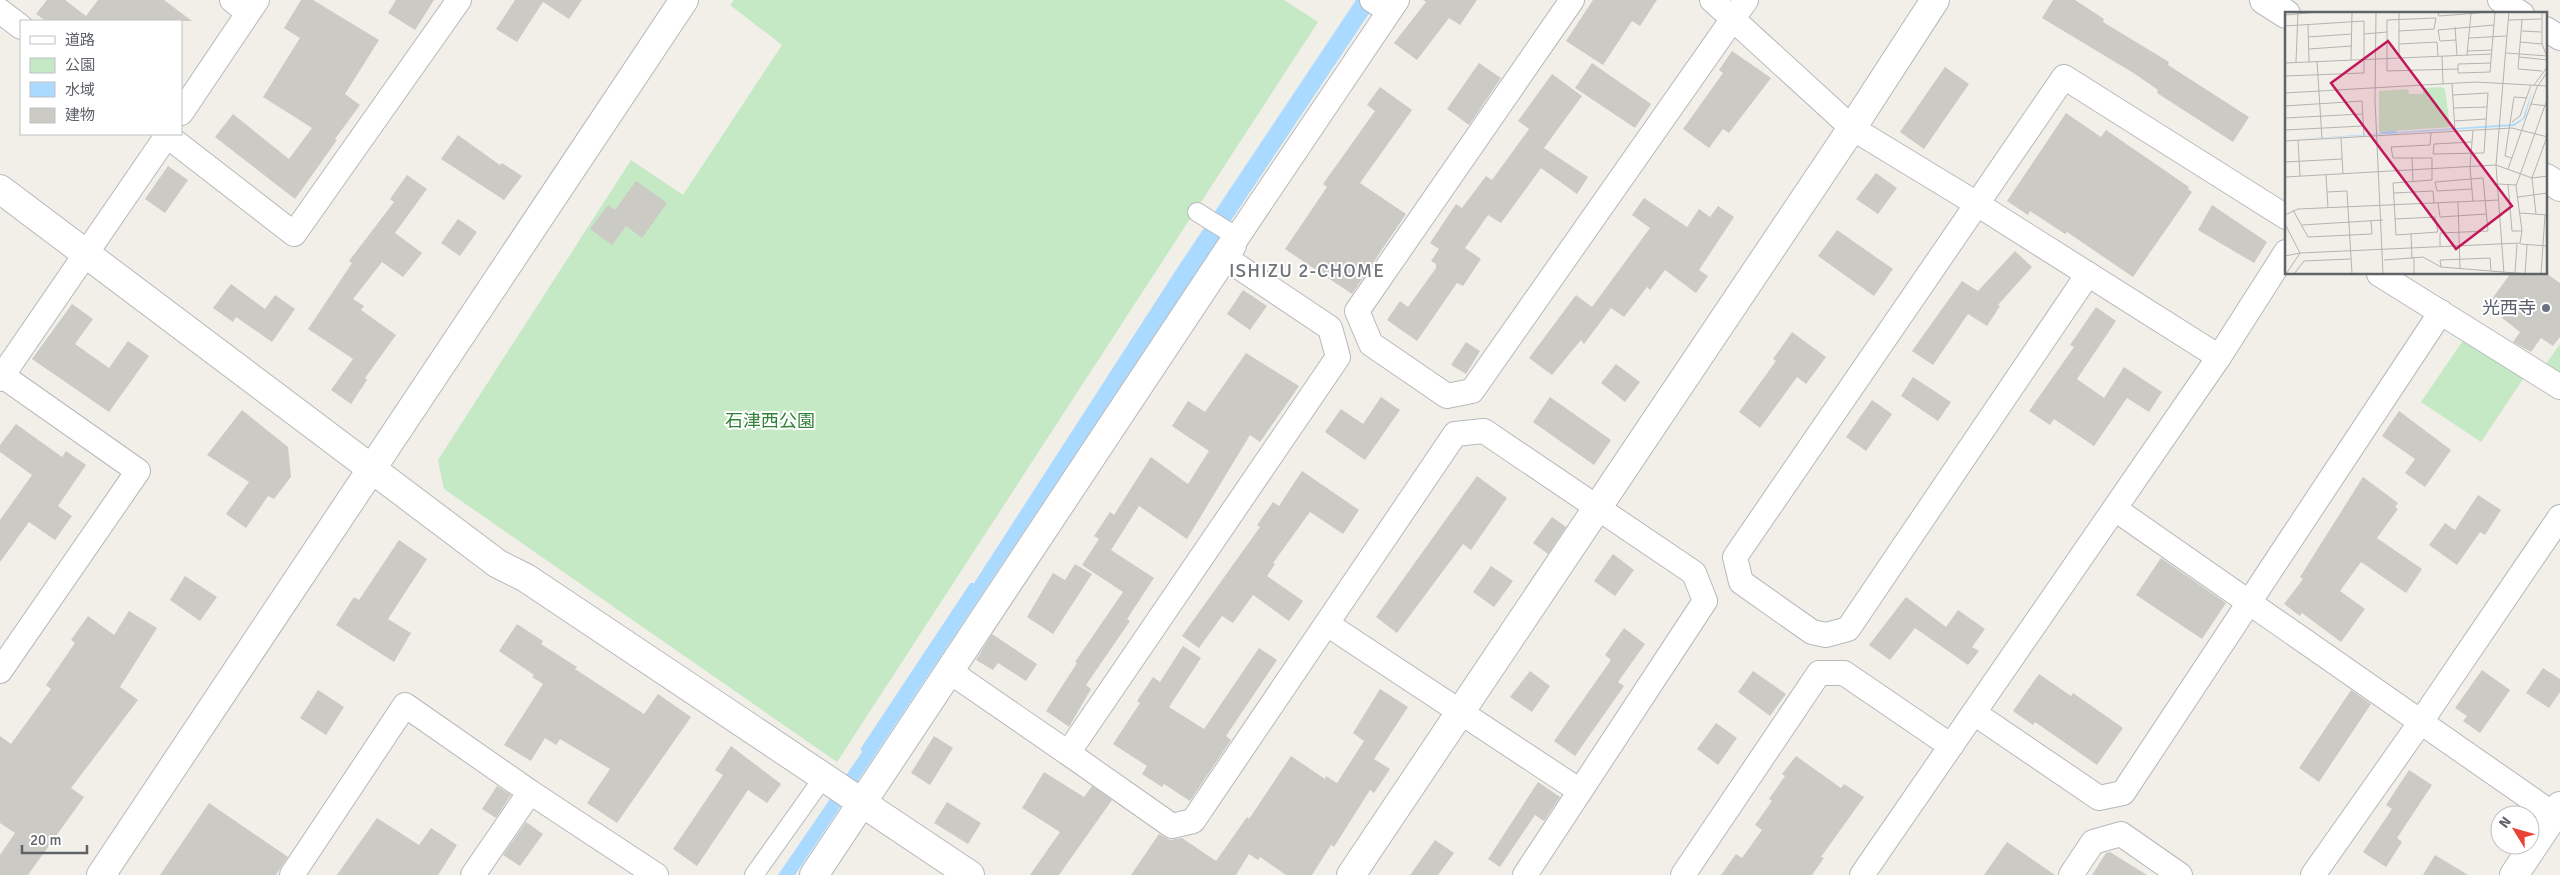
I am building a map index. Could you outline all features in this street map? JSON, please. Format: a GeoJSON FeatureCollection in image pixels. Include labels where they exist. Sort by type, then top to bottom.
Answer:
{"type":"FeatureCollection","features":[{"type":"Feature","properties":{"kind":"street"},"geometry":{"type":"LineString","coordinates":[[167,135],[294,234],[459,0]]}},
{"type":"Feature","properties":{"kind":"street"},"geometry":{"type":"LineString","coordinates":[[101,875],[374,468],[563,179],[684,0]]}},
{"type":"Feature","properties":{"kind":"street"},"geometry":{"type":"LineString","coordinates":[[1572,0],[1357,311],[1371,344],[1448,396],[1472,391],[1740,10]]}},
{"type":"Feature","properties":{"kind":"street"},"geometry":{"type":"LineString","coordinates":[[1712,0],[1740,10],[1852,128],[1977,204],[2219,357]]}},
{"type":"Feature","properties":{"kind":"street"},"geometry":{"type":"LineString","coordinates":[[1350,875],[1461,713],[1596,507],[1852,128],[1935,0]]}},
{"type":"Feature","properties":{"kind":"street"},"geometry":{"type":"LineString","coordinates":[[2264,0],[2285,13]]}},
{"type":"Feature","properties":{"kind":"street"},"geometry":{"type":"LineString","coordinates":[[2500,0],[2519,12]]}},
{"type":"Feature","properties":{"kind":"street"},"geometry":{"type":"LineString","coordinates":[[182,112],[246,4]]}},
{"type":"Feature","properties":{"kind":"street"},"geometry":{"type":"LineString","coordinates":[[814,875],[1231,246],[1385,4]]}},
{"type":"Feature","properties":{"kind":"street"},"geometry":{"type":"LineString","coordinates":[[0,12],[20,26]]}},
{"type":"Feature","properties":{"kind":"street"},"geometry":{"type":"LineString","coordinates":[[2548,30],[2560,38]]}},
{"type":"Feature","properties":{"kind":"street"},"geometry":{"type":"LineString","coordinates":[[2088,274],[1848,629],[1826,635],[1812,632],[1741,582],[1735,557],[2064,77],[2285,216]]}},
{"type":"Feature","properties":{"kind":"street"},"geometry":{"type":"LineString","coordinates":[[0,672],[138,471],[1,376],[165,135]]}},
{"type":"Feature","properties":{"kind":"street"},"geometry":{"type":"LineString","coordinates":[[2548,179],[2560,186]]}},
{"type":"Feature","properties":{"kind":"street"},"geometry":{"type":"LineString","coordinates":[[0,189],[374,468],[498,564],[526,578],[970,875]]}},
{"type":"Feature","properties":{"kind":"street"},"geometry":{"type":"LineString","coordinates":[[1068,753],[1338,357],[1330,328],[1231,246],[1197,212]]}},
{"type":"Feature","properties":{"kind":"street"},"geometry":{"type":"LineString","coordinates":[[1862,875],[2219,357],[2285,254]]}},
{"type":"Feature","properties":{"kind":"street"},"geometry":{"type":"LineString","coordinates":[[2380,275],[2560,387]]}},
{"type":"Feature","properties":{"kind":"street"},"geometry":{"type":"LineString","coordinates":[[1974,713],[2099,798],[2123,793],[2441,312]]}},
{"type":"Feature","properties":{"kind":"street"},"geometry":{"type":"LineString","coordinates":[[949,671],[1172,826],[1193,821],[1455,434],[1484,431],[1694,573],[1705,601],[1525,875]]}},
{"type":"Feature","properties":{"kind":"street"},"geometry":{"type":"LineString","coordinates":[[2114,509],[2250,602],[2420,723],[2558,813],[2514,875]]}},
{"type":"Feature","properties":{"kind":"street"},"geometry":{"type":"LineString","coordinates":[[2313,875],[2420,723],[2560,517]]}},
{"type":"Feature","properties":{"kind":"street"},"geometry":{"type":"LineString","coordinates":[[1327,624],[1580,791]]}},
{"type":"Feature","properties":{"kind":"street"},"geometry":{"type":"LineString","coordinates":[[1683,875],[1819,673],[1844,673],[1951,746]]}},
{"type":"Feature","properties":{"kind":"street"},"geometry":{"type":"LineString","coordinates":[[292,875],[405,705],[530,792],[656,875]]}},
{"type":"Feature","properties":{"kind":"street"},"geometry":{"type":"LineString","coordinates":[[754,875],[823,778]]}},
{"type":"Feature","properties":{"kind":"street"},"geometry":{"type":"LineString","coordinates":[[474,875],[530,792]]}},
{"type":"Feature","properties":{"kind":"street"},"geometry":{"type":"LineString","coordinates":[[2071,875],[2093,842],[2121,834],[2180,875]]}},
{"type":"Feature","properties":{"kind":"green space","name":"石津西公園"},"geometry":{"type":"Polygon","coordinates":[[[734,0],[1284,0],[1318,22],[837,762],[444,489],[438,460],[631,160],[683,195],[782,45],[730,5],[734,0]]]}},
{"type":"Feature","properties":{"kind":"green space"},"geometry":{"type":"Polygon","coordinates":[[[2464,339],[2523,379],[2481,442],[2421,402],[2464,339]]]}},
{"type":"Feature","properties":{"kind":"green space"},"geometry":{"type":"Polygon","coordinates":[[[2560,344],[2560,378],[2544,367],[2560,344]]]}},
{"type":"Feature","properties":{"kind":"water"},"geometry":{"type":"Polygon","coordinates":[[[1356,0],[1378,0],[795,875],[778,875],[914,676],[1178,267],[1356,0]]]}},
{"type":"Feature","properties":{"kind":"building"},"geometry":{"type":"Polygon","coordinates":[[[47,0],[65,0],[86,16],[98,0],[164,0],[192,21],[45,20],[36,14],[47,0]]]}},
{"type":"Feature","properties":{"kind":"building"},"geometry":{"type":"Polygon","coordinates":[[[301,0],[313,0],[379,40],[345,94],[360,105],[295,199],[215,137],[233,114],[289,159],[312,128],[263,97],[300,38],[284,28],[301,0]]]}},
{"type":"Feature","properties":{"kind":"building"},"geometry":{"type":"Polygon","coordinates":[[[396,0],[434,0],[415,30],[388,13],[396,0]]]}},
{"type":"Feature","properties":{"kind":"building"},"geometry":{"type":"Polygon","coordinates":[[[515,0],[582,0],[569,19],[543,2],[517,42],[496,29],[515,0]]]}},
{"type":"Feature","properties":{"kind":"building"},"geometry":{"type":"Polygon","coordinates":[[[1423,0],[1477,0],[1460,25],[1449,18],[1417,60],[1394,43],[1426,2],[1423,0]]]}},
{"type":"Feature","properties":{"kind":"building"},"geometry":{"type":"Polygon","coordinates":[[[1593,0],[1657,0],[1640,26],[1632,21],[1603,65],[1566,41],[1593,0]]]}},
{"type":"Feature","properties":{"kind":"building"},"geometry":{"type":"Polygon","coordinates":[[[2053,0],[2075,0],[2104,19],[2103,22],[2169,62],[2168,65],[2249,117],[2233,142],[2157,93],[2158,90],[2135,74],[2042,18],[2053,0]]]}},
{"type":"Feature","properties":{"kind":"building"},"geometry":{"type":"Polygon","coordinates":[[[1732,51],[1771,78],[1729,133],[1723,129],[1709,148],[1683,129],[1723,73],[1719,70],[1732,51]]]}},
{"type":"Feature","properties":{"kind":"building"},"geometry":{"type":"Polygon","coordinates":[[[1479,63],[1501,78],[1469,125],[1447,109],[1479,63]]]}},
{"type":"Feature","properties":{"kind":"building"},"geometry":{"type":"Polygon","coordinates":[[[1592,63],[1651,104],[1635,128],[1575,88],[1592,63]]]}},
{"type":"Feature","properties":{"kind":"building"},"geometry":{"type":"Polygon","coordinates":[[[1945,67],[1969,84],[1924,149],[1900,132],[1945,67]]]}},
{"type":"Feature","properties":{"kind":"building"},"geometry":{"type":"Polygon","coordinates":[[[1552,74],[1582,96],[1544,148],[1588,177],[1577,194],[1541,168],[1501,223],[1488,215],[1465,248],[1481,259],[1463,286],[1457,283],[1417,341],[1387,320],[1400,301],[1408,307],[1436,268],[1436,264],[1431,261],[1439,249],[1430,243],[1456,204],[1462,208],[1486,176],[1492,180],[1529,129],[1518,121],[1552,74]]]}},
{"type":"Feature","properties":{"kind":"building"},"geometry":{"type":"Polygon","coordinates":[[[1380,87],[1412,110],[1360,183],[1406,214],[1352,294],[1285,249],[1327,187],[1323,184],[1375,111],[1367,105],[1380,87]]]}},
{"type":"Feature","properties":{"kind":"building"},"geometry":{"type":"Polygon","coordinates":[[[2066,113],[2101,137],[2106,130],[2189,187],[2188,189],[2192,192],[2133,277],[2067,232],[2065,234],[2030,211],[2028,215],[2007,201],[2066,113]]]}},
{"type":"Feature","properties":{"kind":"building"},"geometry":{"type":"Polygon","coordinates":[[[458,135],[500,165],[502,163],[522,176],[504,200],[441,159],[458,135]]]}},
{"type":"Feature","properties":{"kind":"building"},"geometry":{"type":"Polygon","coordinates":[[[168,166],[188,180],[165,213],[145,199],[168,166]]]}},
{"type":"Feature","properties":{"kind":"building"},"geometry":{"type":"Polygon","coordinates":[[[1876,173],[1897,188],[1878,214],[1856,199],[1876,173]]]}},
{"type":"Feature","properties":{"kind":"building"},"geometry":{"type":"Polygon","coordinates":[[[407,175],[427,189],[395,233],[422,253],[403,277],[382,262],[353,299],[364,306],[361,310],[396,335],[365,378],[367,380],[351,404],[331,390],[353,359],[308,329],[352,263],[349,261],[394,202],[390,199],[407,175]]]}},
{"type":"Feature","properties":{"kind":"building"},"geometry":{"type":"Polygon","coordinates":[[[636,181],[667,203],[642,238],[626,226],[612,245],[590,229],[608,205],[615,210],[636,181]]]}},
{"type":"Feature","properties":{"kind":"building"},"geometry":{"type":"Polygon","coordinates":[[[1644,198],[1687,227],[1699,209],[1710,217],[1718,206],[1734,217],[1699,270],[1708,276],[1696,293],[1665,270],[1650,290],[1647,287],[1624,317],[1611,308],[1584,344],[1581,340],[1552,375],[1529,358],[1576,295],[1592,307],[1650,228],[1632,215],[1644,198]]]}},
{"type":"Feature","properties":{"kind":"building"},"geometry":{"type":"Polygon","coordinates":[[[2212,205],[2267,242],[2254,263],[2198,230],[2212,205]]]}},
{"type":"Feature","properties":{"kind":"building"},"geometry":{"type":"Polygon","coordinates":[[[458,219],[477,232],[460,256],[441,243],[458,219]]]}},
{"type":"Feature","properties":{"kind":"building"},"geometry":{"type":"Polygon","coordinates":[[[1837,230],[1893,269],[1874,296],[1818,256],[1837,230]]]}},
{"type":"Feature","properties":{"kind":"building"},"geometry":{"type":"Polygon","coordinates":[[[2015,251],[2032,267],[1998,305],[2000,306],[1987,326],[1968,314],[1933,365],[1912,351],[1962,281],[1978,291],[2015,251]]]}},
{"type":"Feature","properties":{"kind":"building"},"geometry":{"type":"Polygon","coordinates":[[[2509,275],[2548,275],[2560,283],[2560,337],[2553,346],[2541,338],[2531,352],[2513,342],[2520,332],[2487,306],[2509,275]]]}},
{"type":"Feature","properties":{"kind":"building"},"geometry":{"type":"Polygon","coordinates":[[[231,284],[265,309],[275,295],[295,309],[272,342],[236,317],[233,322],[213,308],[231,284]]]}},
{"type":"Feature","properties":{"kind":"building"},"geometry":{"type":"Polygon","coordinates":[[[1243,290],[1267,306],[1250,330],[1227,314],[1243,290]]]}},
{"type":"Feature","properties":{"kind":"building"},"geometry":{"type":"Polygon","coordinates":[[[72,304],[93,319],[75,344],[109,368],[128,341],[149,356],[109,412],[32,359],[72,304]]]}},
{"type":"Feature","properties":{"kind":"building"},"geometry":{"type":"Polygon","coordinates":[[[2096,307],[2116,321],[2077,379],[2104,398],[2124,367],[2162,392],[2149,412],[2127,398],[2094,446],[2054,419],[2050,425],[2029,411],[2074,347],[2070,345],[2096,307]]]}},
{"type":"Feature","properties":{"kind":"building"},"geometry":{"type":"Polygon","coordinates":[[[1792,332],[1826,357],[1806,384],[1797,377],[1760,428],[1739,412],[1776,361],[1773,359],[1792,332]]]}},
{"type":"Feature","properties":{"kind":"building"},"geometry":{"type":"Polygon","coordinates":[[[1466,342],[1480,351],[1466,374],[1451,365],[1466,342]]]}},
{"type":"Feature","properties":{"kind":"building"},"geometry":{"type":"Polygon","coordinates":[[[1246,353],[1299,386],[1260,442],[1250,435],[1187,539],[1139,506],[1111,550],[1154,578],[1127,619],[1130,621],[1086,685],[1091,689],[1069,727],[1046,711],[1077,663],[1075,662],[1123,592],[1082,565],[1099,539],[1094,536],[1110,512],[1114,515],[1151,457],[1188,484],[1209,451],[1172,426],[1188,401],[1205,412],[1246,353]]]}},
{"type":"Feature","properties":{"kind":"building"},"geometry":{"type":"Polygon","coordinates":[[[1616,364],[1640,382],[1625,402],[1601,383],[1616,364]]]}},
{"type":"Feature","properties":{"kind":"building"},"geometry":{"type":"Polygon","coordinates":[[[1913,377],[1951,402],[1938,421],[1901,396],[1913,377]]]}},
{"type":"Feature","properties":{"kind":"building"},"geometry":{"type":"Polygon","coordinates":[[[1381,397],[1400,410],[1365,460],[1325,432],[1341,409],[1363,424],[1381,397]]]}},
{"type":"Feature","properties":{"kind":"building"},"geometry":{"type":"Polygon","coordinates":[[[1550,397],[1611,440],[1594,465],[1533,422],[1550,397]]]}},
{"type":"Feature","properties":{"kind":"building"},"geometry":{"type":"Polygon","coordinates":[[[1872,400],[1892,414],[1866,451],[1846,437],[1872,400]]]}},
{"type":"Feature","properties":{"kind":"building"},"geometry":{"type":"Polygon","coordinates":[[[242,410],[288,447],[291,477],[274,499],[268,496],[246,528],[226,514],[249,482],[207,455],[242,410]]]}},
{"type":"Feature","properties":{"kind":"building"},"geometry":{"type":"Polygon","coordinates":[[[2399,411],[2451,450],[2425,487],[2405,473],[2415,459],[2382,436],[2399,411]]]}},
{"type":"Feature","properties":{"kind":"building"},"geometry":{"type":"Polygon","coordinates":[[[16,424],[62,457],[66,451],[86,465],[58,506],[72,516],[55,540],[29,522],[0,562],[0,520],[32,475],[0,452],[0,445],[16,424]]]}},
{"type":"Feature","properties":{"kind":"building"},"geometry":{"type":"Polygon","coordinates":[[[1302,471],[1359,510],[1343,534],[1310,512],[1273,563],[1275,564],[1267,576],[1303,601],[1289,621],[1253,595],[1233,623],[1222,616],[1199,648],[1182,636],[1260,527],[1257,525],[1273,502],[1279,506],[1302,471]]]}},
{"type":"Feature","properties":{"kind":"building"},"geometry":{"type":"Polygon","coordinates":[[[1477,476],[1507,498],[1471,550],[1463,544],[1397,633],[1376,617],[1477,476]]]}},
{"type":"Feature","properties":{"kind":"building"},"geometry":{"type":"Polygon","coordinates":[[[2363,477],[2398,503],[2395,507],[2398,509],[2377,538],[2422,569],[2406,593],[2361,562],[2340,591],[2365,609],[2341,642],[2302,613],[2300,616],[2284,604],[2303,579],[2300,577],[2363,477]]]}},
{"type":"Feature","properties":{"kind":"building"},"geometry":{"type":"Polygon","coordinates":[[[2478,495],[2501,510],[2485,535],[2480,532],[2457,565],[2429,545],[2445,523],[2455,530],[2478,495]]]}},
{"type":"Feature","properties":{"kind":"building"},"geometry":{"type":"Polygon","coordinates":[[[1552,517],[1566,527],[1548,554],[1533,543],[1552,517]]]}},
{"type":"Feature","properties":{"kind":"building"},"geometry":{"type":"Polygon","coordinates":[[[399,540],[427,559],[388,619],[411,633],[394,662],[336,625],[354,597],[359,600],[399,540]]]}},
{"type":"Feature","properties":{"kind":"building"},"geometry":{"type":"Polygon","coordinates":[[[1613,554],[1634,570],[1615,596],[1594,581],[1613,554]]]}},
{"type":"Feature","properties":{"kind":"building"},"geometry":{"type":"Polygon","coordinates":[[[2161,558],[2226,603],[2202,639],[2136,595],[2161,558]]]}},
{"type":"Feature","properties":{"kind":"building"},"geometry":{"type":"Polygon","coordinates":[[[1075,564],[1092,574],[1053,634],[1027,617],[1053,573],[1065,580],[1075,564]]]}},
{"type":"Feature","properties":{"kind":"building"},"geometry":{"type":"Polygon","coordinates":[[[1491,566],[1513,581],[1494,607],[1473,592],[1491,566]]]}},
{"type":"Feature","properties":{"kind":"building"},"geometry":{"type":"Polygon","coordinates":[[[185,576],[217,597],[200,621],[170,600],[185,576]]]}},
{"type":"Feature","properties":{"kind":"building"},"geometry":{"type":"Polygon","coordinates":[[[1906,597],[1946,627],[1958,610],[1985,629],[1972,647],[1979,651],[1968,665],[1915,628],[1890,660],[1869,645],[1906,597]]]}},
{"type":"Feature","properties":{"kind":"building"},"geometry":{"type":"Polygon","coordinates":[[[129,611],[157,628],[120,687],[138,700],[71,788],[84,797],[28,875],[0,875],[0,855],[15,833],[0,823],[0,736],[11,744],[51,689],[46,685],[75,643],[71,640],[88,616],[114,635],[129,611]]]}},
{"type":"Feature","properties":{"kind":"building"},"geometry":{"type":"Polygon","coordinates":[[[517,624],[543,641],[541,644],[577,667],[575,669],[644,714],[658,694],[691,717],[617,823],[587,803],[610,769],[560,739],[556,745],[545,738],[531,761],[504,745],[543,684],[532,677],[534,675],[499,651],[517,624]]]}},
{"type":"Feature","properties":{"kind":"building"},"geometry":{"type":"Polygon","coordinates":[[[1624,628],[1645,644],[1618,682],[1624,686],[1575,756],[1554,741],[1611,660],[1605,655],[1624,628]]]}},
{"type":"Feature","properties":{"kind":"building"},"geometry":{"type":"Polygon","coordinates":[[[992,634],[1037,664],[1026,681],[998,663],[993,670],[976,660],[992,634]]]}},
{"type":"Feature","properties":{"kind":"building"},"geometry":{"type":"Polygon","coordinates":[[[1183,646],[1201,658],[1169,707],[1204,729],[1259,648],[1277,660],[1226,736],[1231,740],[1190,801],[1164,784],[1162,787],[1142,774],[1147,766],[1113,744],[1140,703],[1137,701],[1153,677],[1160,682],[1183,646]]]}},
{"type":"Feature","properties":{"kind":"building"},"geometry":{"type":"Polygon","coordinates":[[[2543,668],[2560,679],[2560,692],[2549,708],[2526,693],[2543,668]]]}},
{"type":"Feature","properties":{"kind":"building"},"geometry":{"type":"Polygon","coordinates":[[[2482,670],[2510,690],[2480,733],[2463,721],[2467,716],[2455,708],[2482,670]]]}},
{"type":"Feature","properties":{"kind":"building"},"geometry":{"type":"Polygon","coordinates":[[[1530,671],[1550,686],[1532,712],[1510,697],[1530,671]]]}},
{"type":"Feature","properties":{"kind":"building"},"geometry":{"type":"Polygon","coordinates":[[[1753,671],[1786,694],[1770,716],[1738,692],[1753,671]]]}},
{"type":"Feature","properties":{"kind":"building"},"geometry":{"type":"Polygon","coordinates":[[[2039,674],[2071,696],[2073,693],[2123,728],[2097,765],[2035,722],[2033,725],[2013,711],[2039,674]]]}},
{"type":"Feature","properties":{"kind":"building"},"geometry":{"type":"Polygon","coordinates":[[[1380,689],[1408,707],[1374,759],[1390,769],[1374,793],[1370,790],[1334,847],[1331,845],[1312,875],[1286,875],[1260,857],[1258,860],[1249,854],[1236,875],[1131,875],[1159,834],[1170,840],[1182,838],[1216,861],[1247,817],[1249,819],[1291,756],[1325,779],[1326,776],[1337,783],[1364,741],[1353,733],[1380,689]]]}},
{"type":"Feature","properties":{"kind":"building"},"geometry":{"type":"Polygon","coordinates":[[[318,690],[344,707],[326,735],[300,718],[318,690]]]}},
{"type":"Feature","properties":{"kind":"building"},"geometry":{"type":"Polygon","coordinates":[[[2351,690],[2371,704],[2319,782],[2299,768],[2351,690]]]}},
{"type":"Feature","properties":{"kind":"building"},"geometry":{"type":"Polygon","coordinates":[[[1716,723],[1737,738],[1718,765],[1697,749],[1716,723]]]}},
{"type":"Feature","properties":{"kind":"building"},"geometry":{"type":"Polygon","coordinates":[[[934,736],[953,748],[930,785],[911,773],[934,736]]]}},
{"type":"Feature","properties":{"kind":"building"},"geometry":{"type":"Polygon","coordinates":[[[731,746],[781,784],[767,803],[748,790],[697,866],[673,849],[723,775],[715,770],[731,746]]]}},
{"type":"Feature","properties":{"kind":"building"},"geometry":{"type":"Polygon","coordinates":[[[1796,756],[1841,788],[1844,784],[1864,797],[1821,857],[1824,858],[1812,875],[1721,875],[1736,854],[1742,858],[1762,830],[1755,825],[1772,801],[1769,799],[1785,776],[1782,774],[1796,756]]]}},
{"type":"Feature","properties":{"kind":"building"},"geometry":{"type":"Polygon","coordinates":[[[2409,770],[2432,785],[2397,838],[2402,842],[2386,867],[2363,852],[2392,809],[2386,805],[2409,770]]]}},
{"type":"Feature","properties":{"kind":"building"},"geometry":{"type":"Polygon","coordinates":[[[1044,772],[1084,797],[1092,786],[1112,800],[1059,875],[1030,875],[1060,832],[1022,808],[1044,772]]]}},
{"type":"Feature","properties":{"kind":"building"},"geometry":{"type":"Polygon","coordinates":[[[1538,782],[1560,797],[1544,821],[1535,815],[1500,867],[1488,859],[1538,782]]]}},
{"type":"Feature","properties":{"kind":"building"},"geometry":{"type":"Polygon","coordinates":[[[497,786],[511,795],[496,818],[482,809],[497,786]]]}},
{"type":"Feature","properties":{"kind":"building"},"geometry":{"type":"Polygon","coordinates":[[[947,802],[981,823],[968,844],[934,823],[947,802]]]}},
{"type":"Feature","properties":{"kind":"building"},"geometry":{"type":"Polygon","coordinates":[[[209,803],[288,857],[276,875],[160,875],[209,803]]]}},
{"type":"Feature","properties":{"kind":"building"},"geometry":{"type":"Polygon","coordinates":[[[377,818],[419,845],[431,828],[457,845],[438,875],[337,875],[377,818]]]}},
{"type":"Feature","properties":{"kind":"building"},"geometry":{"type":"Polygon","coordinates":[[[526,822],[543,834],[520,866],[503,855],[526,822]]]}},
{"type":"Feature","properties":{"kind":"building"},"geometry":{"type":"Polygon","coordinates":[[[1435,840],[1454,853],[1438,875],[1410,875],[1435,840]]]}},
{"type":"Feature","properties":{"kind":"building"},"geometry":{"type":"Polygon","coordinates":[[[2007,842],[2055,875],[1984,875],[2007,842]]]}},
{"type":"Feature","properties":{"kind":"building"},"geometry":{"type":"Polygon","coordinates":[[[2110,852],[2147,875],[2092,875],[2106,853],[2110,852]]]}},
{"type":"Feature","properties":{"kind":"building"},"geometry":{"type":"Polygon","coordinates":[[[2435,855],[2468,875],[2423,875],[2435,855]]]}},
{"type":"Feature","properties":{"kind":"waterway"},"geometry":{"type":"LineString","coordinates":[[864,749],[972,586]]}},
{"type":"Feature","properties":{"kind":"place","name":"光西寺"},"geometry":{"type":"Point","coordinates":[2546,308]}},
{"type":"Feature","properties":{"kind":"district","name":"ISHIZU 2-CHOME"},"geometry":{"type":"Point","coordinates":[1307,270]}}]}
